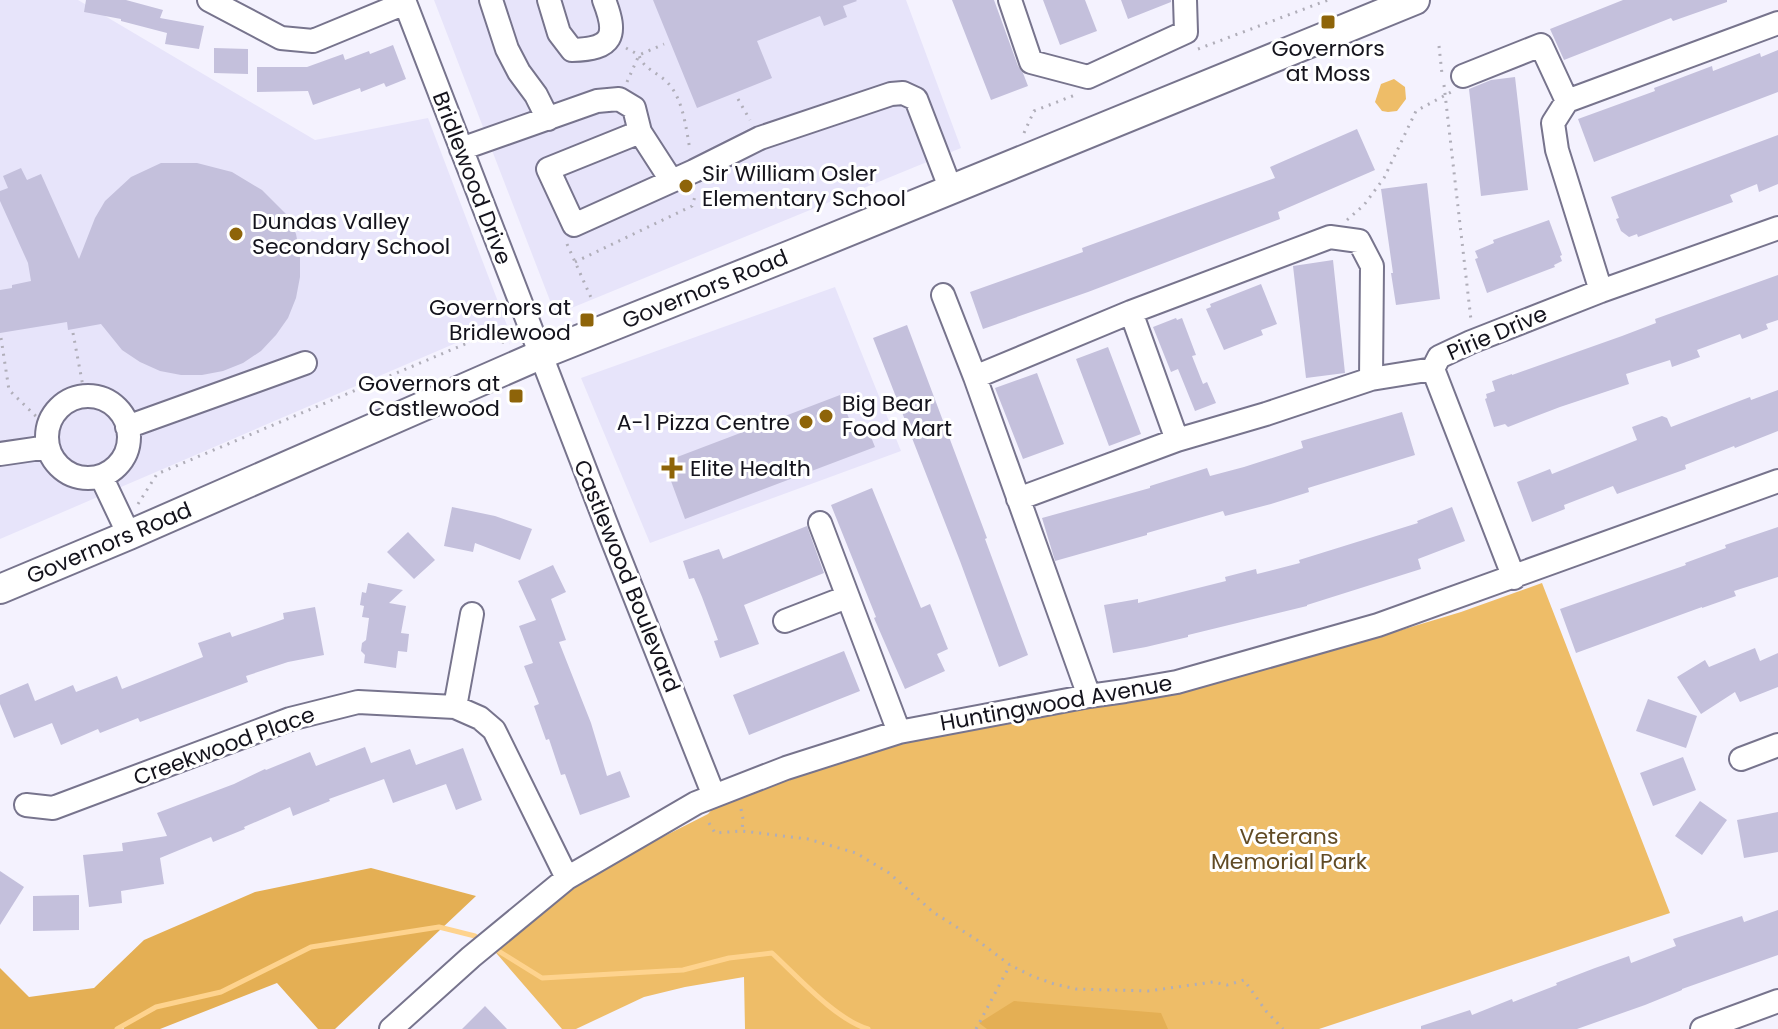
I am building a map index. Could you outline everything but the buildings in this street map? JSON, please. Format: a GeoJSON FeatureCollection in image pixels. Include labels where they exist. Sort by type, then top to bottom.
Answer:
{"type":"FeatureCollection","features":[{"type":"Feature","properties":{"kind":"main road","name":"Governors Road"},"geometry":{"type":"LineString","coordinates":[[0,589],[129,535],[529,349],[951,190],[1402,3]]}},
{"type":"Feature","properties":{"kind":"street"},"geometry":{"type":"LineString","coordinates":[[209,0],[281,38],[313,41],[404,1]]}},
{"type":"Feature","properties":{"kind":"street"},"geometry":{"type":"LineString","coordinates":[[491,0],[507,49],[548,119]]}},
{"type":"Feature","properties":{"kind":"street"},"geometry":{"type":"LineString","coordinates":[[549,0],[559,33],[572,50],[591,49],[605,43],[612,32],[611,17],[604,0]]}},
{"type":"Feature","properties":{"kind":"street"},"geometry":{"type":"LineString","coordinates":[[1010,0],[1031,62],[1088,77],[1186,32],[1185,0]]}},
{"type":"Feature","properties":{"kind":"street","name":"Bridlewood Drive"},"geometry":{"type":"LineString","coordinates":[[404,1],[461,149],[529,349]]}},
{"type":"Feature","properties":{"kind":"street"},"geometry":{"type":"LineString","coordinates":[[1601,291],[1557,150],[1553,123],[1567,101],[1778,23]]}},
{"type":"Feature","properties":{"kind":"street"},"geometry":{"type":"LineString","coordinates":[[1463,76],[1541,45],[1567,101]]}},
{"type":"Feature","properties":{"kind":"street"},"geometry":{"type":"LineString","coordinates":[[640,132],[548,169],[574,225],[760,138],[891,94],[903,93],[916,99],[951,190]]}},
{"type":"Feature","properties":{"kind":"street"},"geometry":{"type":"LineString","coordinates":[[461,149],[597,101],[619,99],[634,108],[640,132],[671,180]]}},
{"type":"Feature","properties":{"kind":"street","name":"Pirie Drive"},"geometry":{"type":"LineString","coordinates":[[1514,578],[1433,369],[1439,357],[1601,291],[1778,228]]}},
{"type":"Feature","properties":{"kind":"street"},"geometry":{"type":"LineString","coordinates":[[975,377],[1131,312],[1330,237],[1359,241],[1372,266],[1371,379]]}},
{"type":"Feature","properties":{"kind":"street"},"geometry":{"type":"LineString","coordinates":[[943,295],[1089,696]]}},
{"type":"Feature","properties":{"kind":"street"},"geometry":{"type":"LineString","coordinates":[[1131,312],[1177,440]]}},
{"type":"Feature","properties":{"kind":"street","name":"Castlewood Boulevard"},"geometry":{"type":"LineString","coordinates":[[529,349],[714,796]]}},
{"type":"Feature","properties":{"kind":"street"},"geometry":{"type":"LineString","coordinates":[[127,427],[305,363]]}},
{"type":"Feature","properties":{"kind":"street"},"geometry":{"type":"LineString","coordinates":[[1018,499],[1177,440],[1371,379],[1433,369]]}},
{"type":"Feature","properties":{"kind":"street"},"geometry":{"type":"LineString","coordinates":[[85,397],[109,403],[119,411],[127,427],[128,441],[122,459],[101,476],[84,478],[66,472],[57,463],[48,437],[53,416],[62,406],[85,397]]}},
{"type":"Feature","properties":{"kind":"street"},"geometry":{"type":"LineString","coordinates":[[0,454],[48,437]]}},
{"type":"Feature","properties":{"kind":"street"},"geometry":{"type":"LineString","coordinates":[[101,476],[129,535]]}},
{"type":"Feature","properties":{"kind":"street","name":"Huntingwood Avenue"},"geometry":{"type":"LineString","coordinates":[[404,1025],[471,957],[567,878],[696,803],[786,768],[899,732],[1177,682],[1378,625],[1778,481]]}},
{"type":"Feature","properties":{"kind":"street"},"geometry":{"type":"LineString","coordinates":[[820,523],[899,732]]}},
{"type":"Feature","properties":{"kind":"street"},"geometry":{"type":"LineString","coordinates":[[785,621],[847,597]]}},
{"type":"Feature","properties":{"kind":"street"},"geometry":{"type":"LineString","coordinates":[[455,707],[472,614]]}},
{"type":"Feature","properties":{"kind":"street","name":"Creekwood Place"},"geometry":{"type":"LineString","coordinates":[[26,805],[53,808],[290,719],[358,702],[455,707],[480,718],[494,730],[567,878]]}},
{"type":"Feature","properties":{"kind":"street"},"geometry":{"type":"LineString","coordinates":[[1741,759],[1778,745]]}},
{"type":"Feature","properties":{"kind":"street"},"geometry":{"type":"LineString","coordinates":[[1702,1029],[1778,1001]]}},
{"type":"Feature","properties":{"kind":"path"},"geometry":{"type":"LineString","coordinates":[[619,99],[639,55],[664,44]]}},
{"type":"Feature","properties":{"kind":"path"},"geometry":{"type":"LineString","coordinates":[[1439,46],[1471,328]]}},
{"type":"Feature","properties":{"kind":"path"},"geometry":{"type":"LineString","coordinates":[[1330,237],[1364,205],[1384,178],[1416,111],[1459,89],[1463,76]]}},
{"type":"Feature","properties":{"kind":"path"},"geometry":{"type":"LineString","coordinates":[[738,99],[760,138]]}},
{"type":"Feature","properties":{"kind":"path"},"geometry":{"type":"LineString","coordinates":[[574,225],[566,223],[560,226],[593,302]]}},
{"type":"Feature","properties":{"kind":"path"},"geometry":{"type":"LineString","coordinates":[[73,333],[85,397]]}},
{"type":"Feature","properties":{"kind":"path"},"geometry":{"type":"LineString","coordinates":[[1,338],[9,390],[48,437]]}},
{"type":"Feature","properties":{"kind":"path"},"geometry":{"type":"LineString","coordinates":[[136,507],[157,474],[477,339],[529,349]]}},
{"type":"Feature","properties":{"kind":"path"},"geometry":{"type":"LineString","coordinates":[[741,809],[742,831]]}},
{"type":"Feature","properties":{"kind":"path"},"geometry":{"type":"LineString","coordinates":[[709,823],[715,833],[742,831],[808,839],[856,853],[889,873],[933,912],[1010,965],[1043,980],[1076,989],[1148,991],[1213,982],[1227,985],[1244,980],[1283,1029]]}},
{"type":"Feature","properties":{"kind":"path"},"geometry":{"type":"LineString","coordinates":[[976,1029],[1010,965]]}},
{"type":"Feature","properties":{"kind":"shaded area","name":"Dundas Valley Secondary School"},"geometry":{"type":"Polygon","coordinates":[[[0,0],[78,0],[315,140],[428,118],[508,328],[484,331],[0,539],[0,0]]]}},
{"type":"Feature","properties":{"kind":"shaded area","name":"Sir William Osler Elementary School"},"geometry":{"type":"Polygon","coordinates":[[[434,0],[906,0],[961,148],[569,309],[554,311],[434,0]]]}},
{"type":"Feature","properties":{"kind":"shaded area"},"geometry":{"type":"Polygon","coordinates":[[[835,287],[901,451],[650,543],[581,378],[835,287]]]}},
{"type":"Feature","properties":{"kind":"shaded area"},"geometry":{"type":"Polygon","coordinates":[[[371,868],[476,896],[335,1029],[318,1029],[277,983],[160,1029],[124,1029],[122,1026],[118,1029],[0,1029],[0,968],[29,997],[94,988],[144,940],[255,892],[371,868]]]}},
{"type":"Feature","properties":{"kind":"shaded area"},"geometry":{"type":"Polygon","coordinates":[[[1014,1001],[1161,1013],[1168,1029],[987,1029],[979,1023],[1014,1001]]]}},
{"type":"Feature","properties":{"kind":"green space"},"geometry":{"type":"Polygon","coordinates":[[[1394,79],[1405,87],[1406,99],[1397,111],[1382,111],[1375,102],[1381,84],[1394,79]]]}},
{"type":"Feature","properties":{"kind":"green space","name":"Veterans Memorial Park"},"geometry":{"type":"Polygon","coordinates":[[[1542,583],[1670,913],[1319,1029],[745,1029],[744,977],[644,997],[576,1029],[562,1029],[491,947],[571,887],[708,814],[716,805],[796,773],[900,741],[1109,704],[1214,681],[1338,649],[1461,612],[1542,583]]]}},
{"type":"Feature","properties":{"kind":"waterway"},"geometry":{"type":"LineString","coordinates":[[117,1029],[156,1007],[221,992],[311,947],[439,927],[480,940]]}},
{"type":"Feature","properties":{"kind":"waterway"},"geometry":{"type":"LineString","coordinates":[[492,947],[542,978],[683,970],[729,958],[772,953],[830,1007],[868,1029]]}},
{"type":"Feature","properties":{"kind":"place","name":"Governors at Moss"},"geometry":{"type":"Point","coordinates":[1328,22]}},
{"type":"Feature","properties":{"kind":"place","name":"Sir William Osler Elementary School"},"geometry":{"type":"Point","coordinates":[686,186]}},
{"type":"Feature","properties":{"kind":"place","name":"Dundas Valley Secondary School"},"geometry":{"type":"Point","coordinates":[236,234]}},
{"type":"Feature","properties":{"kind":"place","name":"Governors at Bridlewood"},"geometry":{"type":"Point","coordinates":[587,320]}},
{"type":"Feature","properties":{"kind":"place","name":"Governors at Castlewood"},"geometry":{"type":"Point","coordinates":[516,396]}},
{"type":"Feature","properties":{"kind":"place","name":"Big Bear Food Mart"},"geometry":{"type":"Point","coordinates":[826,416]}},
{"type":"Feature","properties":{"kind":"place","name":"A-1 Pizza Centre"},"geometry":{"type":"Point","coordinates":[806,422]}},
{"type":"Feature","properties":{"kind":"place","name":"Elite Health"},"geometry":{"type":"Point","coordinates":[672,468]}}]}
